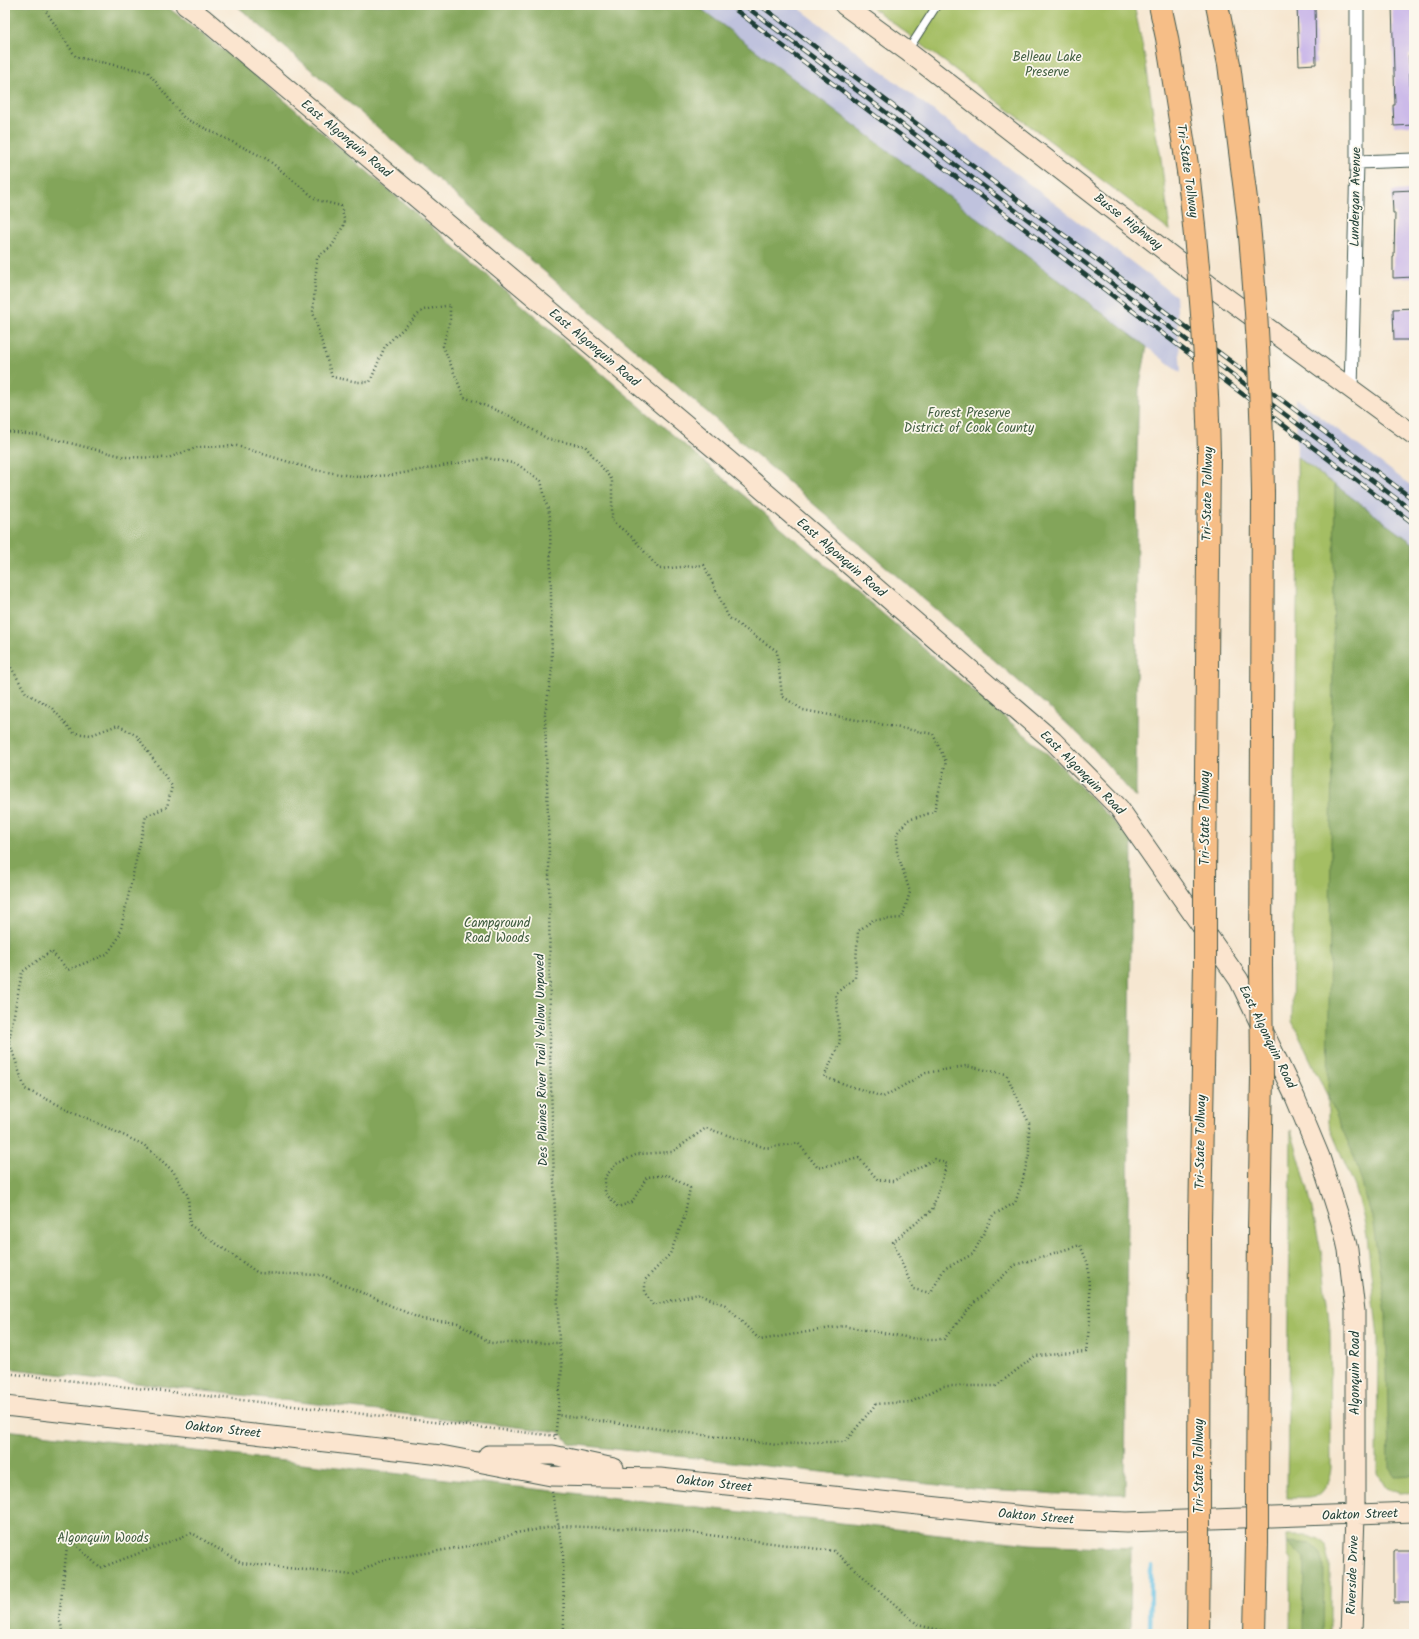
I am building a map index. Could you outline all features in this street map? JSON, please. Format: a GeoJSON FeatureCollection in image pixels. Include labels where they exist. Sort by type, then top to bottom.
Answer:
{"type":"FeatureCollection","features":[{"type":"Feature","properties":{"kind":"highway","name":"Tri-State Tollway"},"geometry":{"type":"LineString","coordinates":[[1160,5],[1167,38],[1188,171],[1203,324],[1208,394],[1209,454],[1205,964],[1200,1222],[1198,1634]]}},
{"type":"Feature","properties":{"kind":"highway"},"geometry":{"type":"LineString","coordinates":[[1217,5],[1229,64],[1248,215],[1258,335],[1262,433],[1262,1076],[1255,1634]]}},
{"type":"Feature","properties":{"kind":"main road","name":"East Algonquin Road"},"geometry":{"type":"LineString","coordinates":[[185,5],[210,24],[728,460],[1053,741],[1119,808],[1239,980],[1296,1097],[1320,1157],[1344,1232]]}},
{"type":"Feature","properties":{"kind":"main road","name":"Busse Highway"},"geometry":{"type":"LineString","coordinates":[[844,5],[907,51],[1213,288],[1414,435]]}},
{"type":"Feature","properties":{"kind":"main road","name":"Algonquin Road"},"geometry":{"type":"LineString","coordinates":[[1344,1232],[1348,1250],[1355,1311],[1355,1515]]}},
{"type":"Feature","properties":{"kind":"main road","name":"Oakton Street"},"geometry":{"type":"LineString","coordinates":[[5,1406],[441,1455],[551,1476],[660,1478],[1090,1522],[1414,1512]]}},
{"type":"Feature","properties":{"kind":"main road","name":"Riverside Drive"},"geometry":{"type":"LineString","coordinates":[[1351,1634],[1355,1515]]}},
{"type":"Feature","properties":{"kind":"street","name":"Lundergan Avenue"},"geometry":{"type":"LineString","coordinates":[[1351,389],[1357,162],[1357,5]]}},
{"type":"Feature","properties":{"kind":"street"},"geometry":{"type":"LineString","coordinates":[[1357,162],[1414,160]]}},
{"type":"Feature","properties":{"kind":"lane"},"geometry":{"type":"LineString","coordinates":[[907,51],[937,5]]}},
{"type":"Feature","properties":{"kind":"path"},"geometry":{"type":"LineString","coordinates":[[42,5],[76,58],[148,72],[184,118],[267,159],[317,200],[341,206],[345,224],[332,246],[317,258],[313,312],[332,377],[358,382],[370,382],[385,346],[423,310],[450,305],[450,319],[443,346],[464,397],[510,416],[548,439],[585,446],[612,480],[612,521],[633,538],[659,569],[704,565],[729,618],[777,651],[782,696],[803,710],[933,734],[946,762],[934,812],[908,820],[897,833],[897,852],[910,892],[902,918],[873,920],[858,931],[855,978],[836,993],[840,1042],[824,1077],[883,1097],[926,1074],[959,1067],[966,1066],[1006,1074],[1029,1123],[1029,1154],[1022,1183],[1015,1203],[993,1215],[973,1254],[944,1269],[931,1293],[913,1289],[893,1242],[932,1210],[947,1164],[935,1159],[893,1181],[878,1180],[859,1158],[818,1168],[798,1143],[766,1148],[706,1128],[672,1152],[638,1154],[616,1164],[605,1177],[605,1193],[618,1207],[632,1202],[648,1177],[668,1175],[690,1188],[684,1218],[670,1254],[645,1280],[645,1293],[653,1305],[698,1294],[725,1305],[760,1340],[843,1326],[916,1339],[944,1339],[973,1304],[1016,1265],[1080,1245],[1088,1264],[1090,1320],[1086,1352],[1035,1356],[996,1386],[943,1386],[911,1402],[876,1404],[845,1442],[808,1442],[777,1445],[557,1415]]}},
{"type":"Feature","properties":{"kind":"path","name":"Des Plaines River Trail Yellow Unpaved"},"geometry":{"type":"LineString","coordinates":[[5,432],[38,436],[124,457],[168,458],[198,447],[237,446],[315,470],[358,477],[392,475],[487,458],[517,464],[541,481],[550,517],[552,670],[545,714],[549,854],[550,1052],[559,1343],[562,1368],[555,1442]]}},
{"type":"Feature","properties":{"kind":"path"},"geometry":{"type":"LineString","coordinates":[[5,657],[26,693],[51,707],[74,733],[91,735],[118,725],[137,736],[172,786],[167,806],[146,816],[119,937],[107,954],[68,970],[51,951],[22,972],[9,1041],[25,1089],[144,1144],[173,1171],[188,1196],[190,1225],[258,1273],[322,1275],[421,1319],[458,1323],[491,1343],[559,1343]]}},
{"type":"Feature","properties":{"kind":"path"},"geometry":{"type":"LineString","coordinates":[[5,1372],[556,1436]]}},
{"type":"Feature","properties":{"kind":"path"},"geometry":{"type":"LineString","coordinates":[[551,1491],[563,1550],[564,1634]]}},
{"type":"Feature","properties":{"kind":"path"},"geometry":{"type":"LineString","coordinates":[[64,1634],[59,1620],[68,1537],[100,1568],[192,1534],[241,1563],[353,1575],[383,1560],[487,1543],[516,1534],[559,1526],[670,1530],[834,1551],[918,1625],[955,1634]]}},
{"type":"Feature","properties":{"kind":"shaded area"},"geometry":{"type":"Polygon","coordinates":[[[696,5],[795,5],[1176,296],[1181,373],[696,5]]]}},
{"type":"Feature","properties":{"kind":"shaded area"},"geometry":{"type":"Polygon","coordinates":[[[1296,398],[1414,488],[1414,544],[1297,457],[1296,398]]]}},
{"type":"Feature","properties":{"kind":"green space","name":"Campground Road Woods"},"geometry":{"type":"Polygon","coordinates":[[[5,5],[165,5],[255,75],[701,459],[1057,762],[1132,841],[1125,1494],[1060,1494],[983,1490],[570,1444],[560,1432],[5,1368],[5,5]]]}},
{"type":"Feature","properties":{"kind":"green space","name":"Forest Preserve District of Cook County"},"geometry":{"type":"Polygon","coordinates":[[[236,5],[696,5],[1147,347],[1139,389],[1137,453],[1136,798],[1091,746],[1060,717],[236,5]]]}},
{"type":"Feature","properties":{"kind":"green space","name":"Belleau Lake Preserve"},"geometry":{"type":"Polygon","coordinates":[[[869,5],[1134,5],[1146,63],[1156,134],[1160,151],[1170,231],[869,5]]]}},
{"type":"Feature","properties":{"kind":"green space"},"geometry":{"type":"Polygon","coordinates":[[[1297,457],[1414,544],[1414,1492],[1400,1493],[1386,1488],[1377,1473],[1378,1338],[1367,1236],[1355,1187],[1328,1123],[1328,1097],[1292,1021],[1298,531],[1297,457]]]}},
{"type":"Feature","properties":{"kind":"green space"},"geometry":{"type":"Polygon","coordinates":[[[1335,485],[1414,544],[1414,1475],[1395,1476],[1389,1467],[1386,1314],[1372,1217],[1354,1156],[1328,1097],[1335,485]]]}},
{"type":"Feature","properties":{"kind":"green space"},"geometry":{"type":"Polygon","coordinates":[[[1291,1130],[1308,1190],[1322,1256],[1330,1329],[1331,1468],[1327,1484],[1322,1492],[1315,1497],[1305,1498],[1287,1498],[1291,1130]]]}},
{"type":"Feature","properties":{"kind":"green space","name":"Algonquin Woods"},"geometry":{"type":"Polygon","coordinates":[[[5,1430],[1030,1544],[1131,1548],[1130,1634],[5,1634],[5,1430]]]}},
{"type":"Feature","properties":{"kind":"green space"},"geometry":{"type":"Polygon","coordinates":[[[1287,1535],[1308,1535],[1318,1539],[1326,1546],[1330,1563],[1330,1634],[1290,1634],[1291,1561],[1288,1556],[1287,1535]]]}},
{"type":"Feature","properties":{"kind":"green space"},"geometry":{"type":"Polygon","coordinates":[[[1287,1542],[1312,1544],[1320,1552],[1324,1564],[1323,1634],[1303,1634],[1304,1559],[1287,1542]]]}},
{"type":"Feature","properties":{"kind":"building"},"geometry":{"type":"Polygon","coordinates":[[[1297,5],[1315,5],[1316,64],[1299,65],[1297,5]]]}},
{"type":"Feature","properties":{"kind":"building"},"geometry":{"type":"Polygon","coordinates":[[[1392,5],[1414,5],[1414,55],[1409,55],[1411,104],[1414,104],[1414,125],[1394,126],[1393,105],[1395,105],[1392,5]]]}},
{"type":"Feature","properties":{"kind":"building"},"geometry":{"type":"Polygon","coordinates":[[[1414,190],[1414,277],[1393,278],[1395,213],[1393,213],[1392,191],[1414,190]]]}},
{"type":"Feature","properties":{"kind":"building"},"geometry":{"type":"Polygon","coordinates":[[[1414,308],[1414,340],[1394,340],[1393,309],[1414,308]]]}},
{"type":"Feature","properties":{"kind":"building"},"geometry":{"type":"Polygon","coordinates":[[[1394,1551],[1414,1551],[1414,1602],[1394,1602],[1394,1551]]]}},
{"type":"Feature","properties":{"kind":"waterway"},"geometry":{"type":"LineString","coordinates":[[1150,1634],[1151,1566]]}},
{"type":"Feature","properties":{"kind":"railway"},"geometry":{"type":"LineString","coordinates":[[729,5],[1414,524]]}},
{"type":"Feature","properties":{"kind":"railway"},"geometry":{"type":"LineString","coordinates":[[744,5],[1414,512]]}},
{"type":"Feature","properties":{"kind":"railway"},"geometry":{"type":"LineString","coordinates":[[760,5],[1414,500]]}}]}
